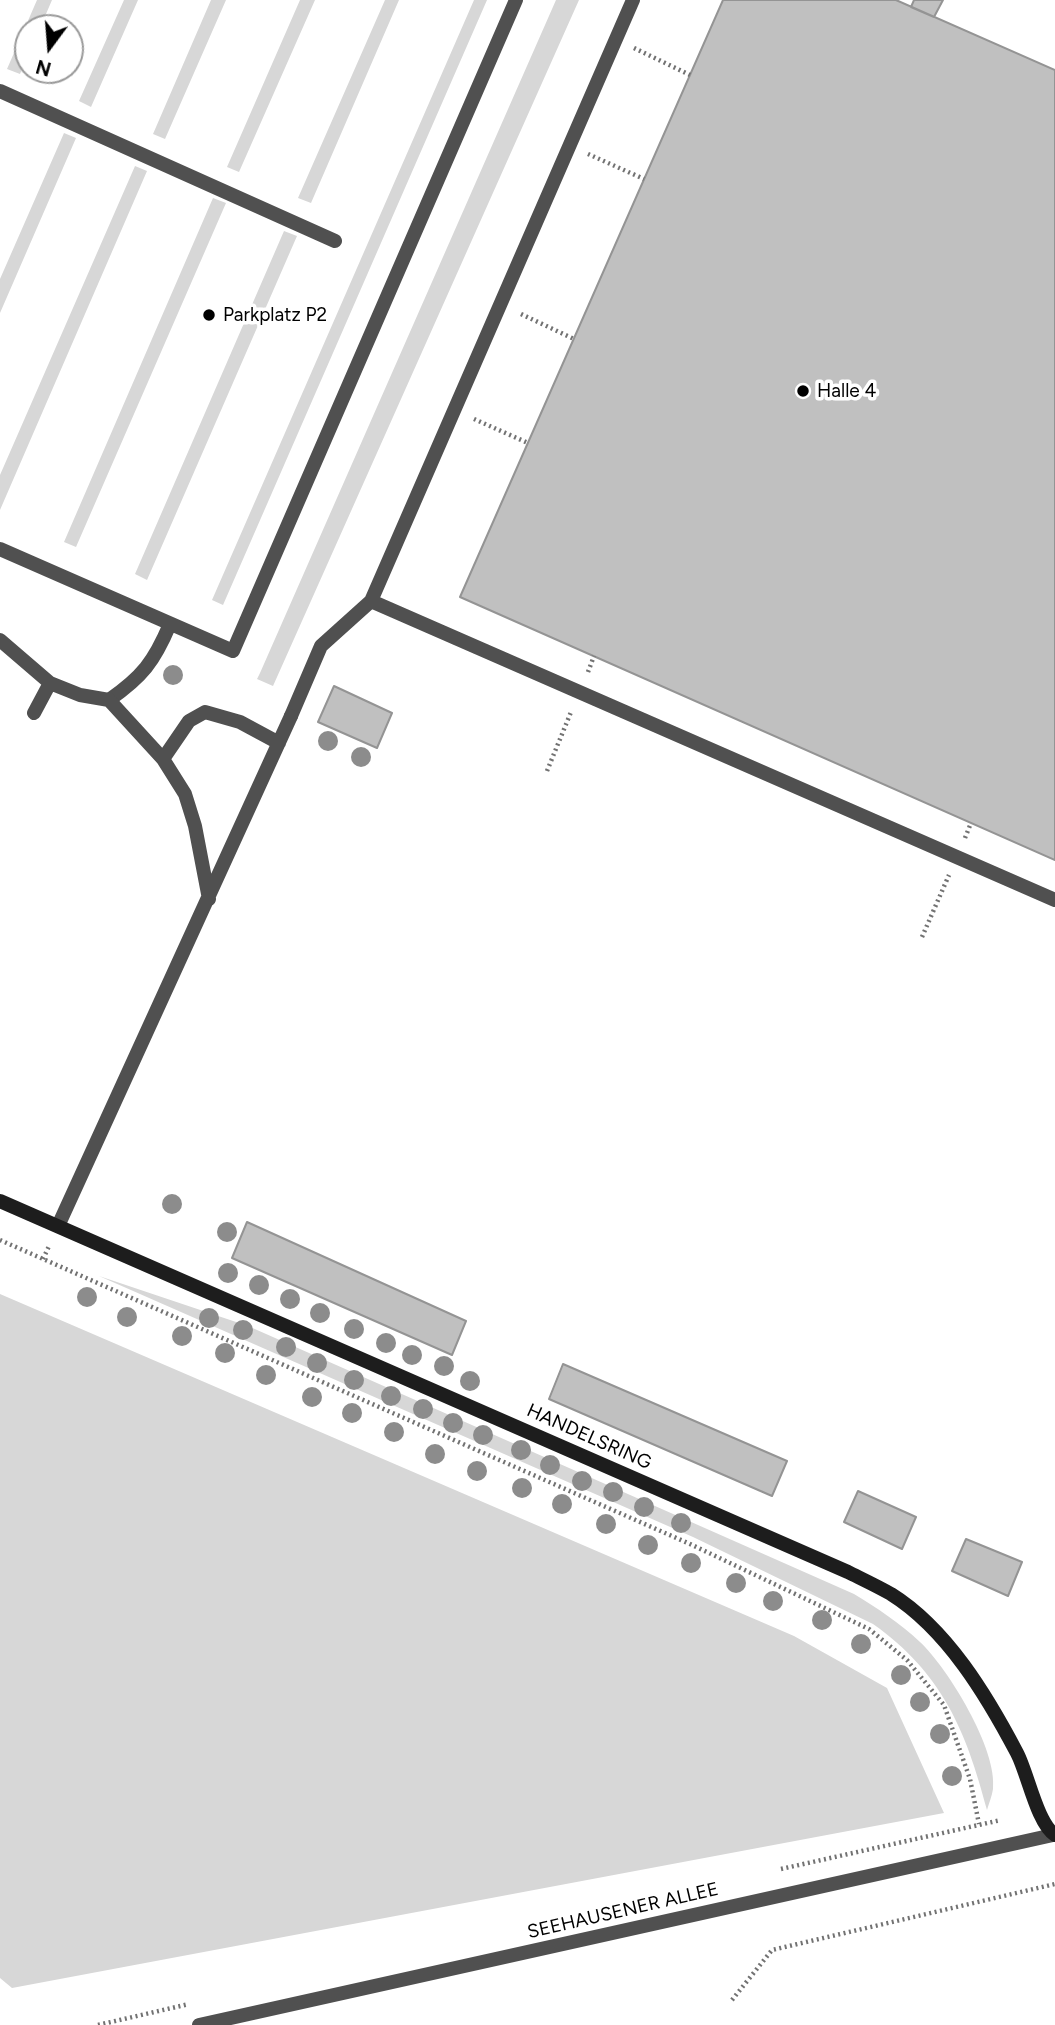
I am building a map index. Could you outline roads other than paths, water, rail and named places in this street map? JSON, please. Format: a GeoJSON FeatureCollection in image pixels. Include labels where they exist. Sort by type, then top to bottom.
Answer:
{"type":"FeatureCollection","features":[{"type":"Feature","properties":{"kind":"main road","name":"HANDELSRING"},"geometry":{"type":"LineString","coordinates":[[0,1201],[848,1572],[892,1595],[933,1629],[991,1707],[1018,1756],[1041,1814],[1054,1837]]}},
{"type":"Feature","properties":{"kind":"street"},"geometry":{"type":"LineString","coordinates":[[0,550],[233,651],[516,0]]}},
{"type":"Feature","properties":{"kind":"street"},"geometry":{"type":"LineString","coordinates":[[58,1226],[209,899],[321,646],[371,600],[633,0]]}},
{"type":"Feature","properties":{"kind":"street"},"geometry":{"type":"LineString","coordinates":[[0,91],[335,241]]}},
{"type":"Feature","properties":{"kind":"street"},"geometry":{"type":"LineString","coordinates":[[371,600],[1055,900]]}},
{"type":"Feature","properties":{"kind":"street"},"geometry":{"type":"LineString","coordinates":[[109,700],[139,679],[162,645],[170,624]]}},
{"type":"Feature","properties":{"kind":"street"},"geometry":{"type":"LineString","coordinates":[[0,640],[50,683],[80,695],[109,700],[163,759],[185,794],[195,826],[209,899]]}},
{"type":"Feature","properties":{"kind":"street"},"geometry":{"type":"LineString","coordinates":[[34,713],[50,683]]}},
{"type":"Feature","properties":{"kind":"street"},"geometry":{"type":"LineString","coordinates":[[163,759],[188,721],[205,712],[240,722],[279,743]]}},
{"type":"Feature","properties":{"kind":"street","name":"SEEHAUSENER ALLEE"},"geometry":{"type":"LineString","coordinates":[[199,2025],[1054,1837]]}},
{"type":"Feature","properties":{"kind":"place","name":"Parkplatz P2"},"geometry":{"type":"Point","coordinates":[209,315]}},
{"type":"Feature","properties":{"kind":"place","name":"Halle 4"},"geometry":{"type":"Point","coordinates":[803,391]}}]}
